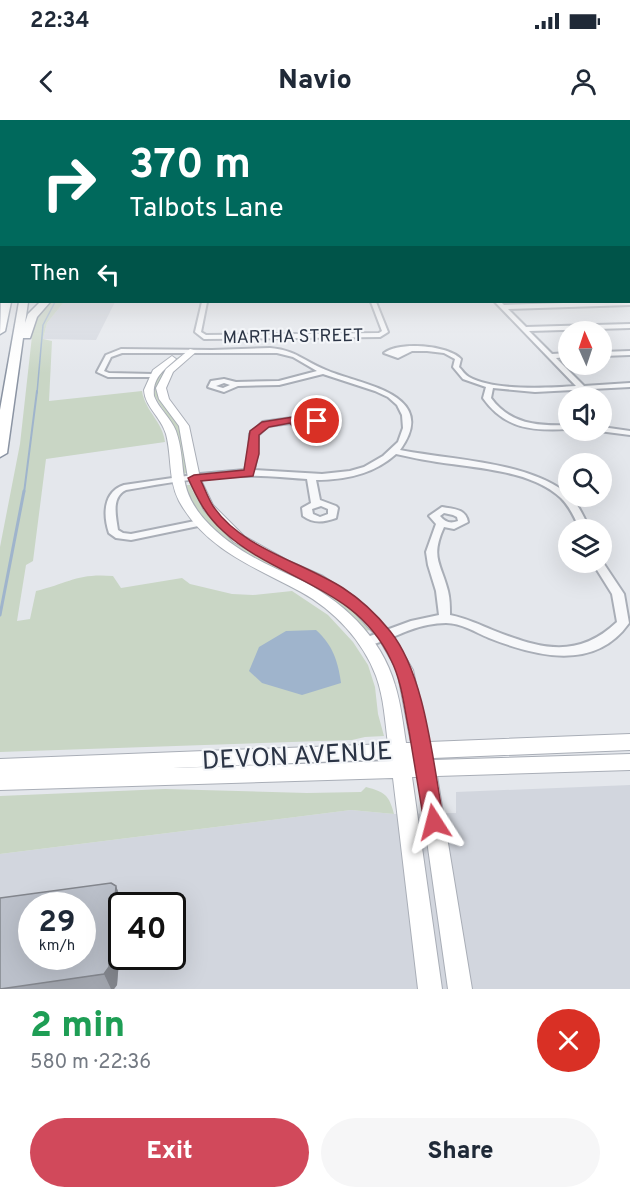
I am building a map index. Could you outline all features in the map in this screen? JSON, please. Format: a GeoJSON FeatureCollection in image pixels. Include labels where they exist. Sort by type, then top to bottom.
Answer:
{"type":"FeatureCollection","features":[{"type":"Feature","properties":{"kind":"highway"},"geometry":{"type":"LineString","coordinates":[[0,332],[6,303]]}},
{"type":"Feature","properties":{"kind":"highway"},"geometry":{"type":"LineString","coordinates":[[0,453],[23,303]]}},
{"type":"Feature","properties":{"kind":"highway"},"geometry":{"type":"LineString","coordinates":[[10,383],[25,345],[32,316],[44,303]]}},
{"type":"Feature","properties":{"kind":"street","name":"MARTHA STREET"},"geometry":{"type":"LineString","coordinates":[[204,303],[198,332],[204,337],[384,333],[373,303]]}},
{"type":"Feature","properties":{"kind":"street"},"geometry":{"type":"LineString","coordinates":[[499,303],[581,387],[630,386]]}},
{"type":"Feature","properties":{"kind":"street"},"geometry":{"type":"LineString","coordinates":[[504,307],[630,303]]}},
{"type":"Feature","properties":{"kind":"street"},"geometry":{"type":"LineString","coordinates":[[525,329],[630,326]]}},
{"type":"Feature","properties":{"kind":"street"},"geometry":{"type":"LineString","coordinates":[[409,351],[430,349],[449,352],[458,359],[456,367],[464,378],[490,387],[558,387]]}},
{"type":"Feature","properties":{"kind":"street"},"geometry":{"type":"LineString","coordinates":[[153,376],[108,375],[100,372],[108,356],[115,352],[263,350],[284,352],[301,357],[322,372],[368,385],[397,401],[407,418],[405,433],[396,451],[376,464],[353,473],[311,479],[249,473],[194,478],[124,488],[113,493],[111,498],[113,531],[120,536],[131,537],[200,523]]}},
{"type":"Feature","properties":{"kind":"street"},"geometry":{"type":"LineString","coordinates":[[188,351],[163,365],[149,384],[150,398],[172,433],[177,480],[187,503],[200,523],[226,546],[258,567],[321,598],[351,624],[366,642],[386,680],[400,760],[430,989]]}},
{"type":"Feature","properties":{"kind":"street"},"geometry":{"type":"LineString","coordinates":[[188,351],[169,371],[161,388],[164,399],[180,420],[186,433],[194,478],[208,507],[228,530],[269,557],[353,602],[385,635],[409,681],[424,759],[460,989]]}},
{"type":"Feature","properties":{"kind":"street"},"geometry":{"type":"LineString","coordinates":[[612,353],[630,352]]}},
{"type":"Feature","properties":{"kind":"street"},"geometry":{"type":"LineString","coordinates":[[551,356],[558,356]]}},
{"type":"Feature","properties":{"kind":"street"},"geometry":{"type":"LineString","coordinates":[[234,384],[279,383],[322,372]]}},
{"type":"Feature","properties":{"kind":"street"},"geometry":{"type":"LineString","coordinates":[[490,387],[487,398],[501,417],[523,425],[558,428]]}},
{"type":"Feature","properties":{"kind":"street"},"geometry":{"type":"LineString","coordinates":[[249,473],[254,434],[266,424],[293,420]]}},
{"type":"Feature","properties":{"kind":"street"},"geometry":{"type":"LineString","coordinates":[[612,432],[630,436]]}},
{"type":"Feature","properties":{"kind":"street"},"geometry":{"type":"LineString","coordinates":[[396,451],[513,471],[534,477],[572,505],[579,519]]}},
{"type":"Feature","properties":{"kind":"street"},"geometry":{"type":"LineString","coordinates":[[311,479],[316,504]]}},
{"type":"Feature","properties":{"kind":"street"},"geometry":{"type":"LineString","coordinates":[[441,524],[432,542],[430,562],[442,590],[445,619]]}},
{"type":"Feature","properties":{"kind":"street"},"geometry":{"type":"LineString","coordinates":[[366,642],[445,619],[470,625],[523,647],[560,652],[591,648],[626,624],[618,594],[604,573]]}},
{"type":"Feature","properties":{"kind":"street","name":"DEVON AVENUE"},"geometry":{"type":"LineString","coordinates":[[0,782],[424,759],[630,742]]}},
{"type":"Feature","properties":{"kind":"street","name":"DEVON AVENUE"},"geometry":{"type":"LineString","coordinates":[[424,759],[630,762]]}},
{"type":"Feature","properties":{"kind":"street","name":"DEVON AVENUE"},"geometry":{"type":"LineString","coordinates":[[0,767],[400,760]]}},
{"type":"Feature","properties":{"kind":"shaded area"},"geometry":{"type":"Polygon","coordinates":[[[63,303],[114,303],[96,340],[43,339],[47,323],[63,303]]]}},
{"type":"Feature","properties":{"kind":"shaded area"},"geometry":{"type":"Polygon","coordinates":[[[630,785],[630,989],[0,989],[0,854],[351,810],[394,814],[456,813],[456,792],[630,785]]]}},
{"type":"Feature","properties":{"kind":"green space"},"geometry":{"type":"Polygon","coordinates":[[[48,303],[63,303],[47,323],[43,339],[52,341],[49,401],[142,391],[147,405],[161,428],[165,442],[46,459],[33,561],[26,565],[17,621],[30,619],[36,591],[90,576],[113,576],[121,588],[182,578],[190,584],[232,594],[253,595],[292,591],[328,615],[353,642],[368,665],[375,687],[378,714],[384,736],[352,740],[0,752],[0,547],[20,444],[36,318],[48,303]]]}},
{"type":"Feature","properties":{"kind":"green space"},"geometry":{"type":"Polygon","coordinates":[[[187,352],[164,372],[157,388],[179,426],[187,473],[182,474],[174,427],[153,393],[155,380],[172,361],[187,352]]]}},
{"type":"Feature","properties":{"kind":"green space"},"geometry":{"type":"Polygon","coordinates":[[[190,485],[208,513],[230,536],[256,554],[344,601],[363,619],[370,630],[365,631],[282,573],[225,538],[202,517],[185,486],[190,485]]]}},
{"type":"Feature","properties":{"kind":"green space"},"geometry":{"type":"Polygon","coordinates":[[[366,787],[385,795],[394,814],[351,810],[0,854],[0,796],[165,789],[307,793],[361,792],[366,787]]]}},
{"type":"Feature","properties":{"kind":"water"},"geometry":{"type":"Polygon","coordinates":[[[316,630],[334,654],[341,683],[302,695],[262,683],[249,671],[259,647],[286,631],[316,630]]]}},
{"type":"Feature","properties":{"kind":"building"},"geometry":{"type":"Polygon","coordinates":[[[111,883],[116,886],[115,892],[108,892],[108,968],[104,974],[0,989],[0,898],[18,896],[18,970],[96,970],[96,892],[44,892],[111,883]]]}},
{"type":"Feature","properties":{"kind":"waterway"},"geometry":{"type":"LineString","coordinates":[[37,393],[43,325],[54,303]]}},
{"type":"Feature","properties":{"kind":"waterway"},"geometry":{"type":"LineString","coordinates":[[24,493],[37,391]]}},
{"type":"Feature","properties":{"kind":"waterway"},"geometry":{"type":"LineString","coordinates":[[0,615],[24,491]]}},
{"type":"Feature","properties":{"kind":"route"},"geometry":{"type":"LineString","coordinates":[[317,421],[308,426],[296,425],[293,420],[266,424],[254,434],[249,473],[194,478],[208,507],[228,530],[269,557],[318,579],[353,602],[385,635],[409,681],[434,822]]}}]}
